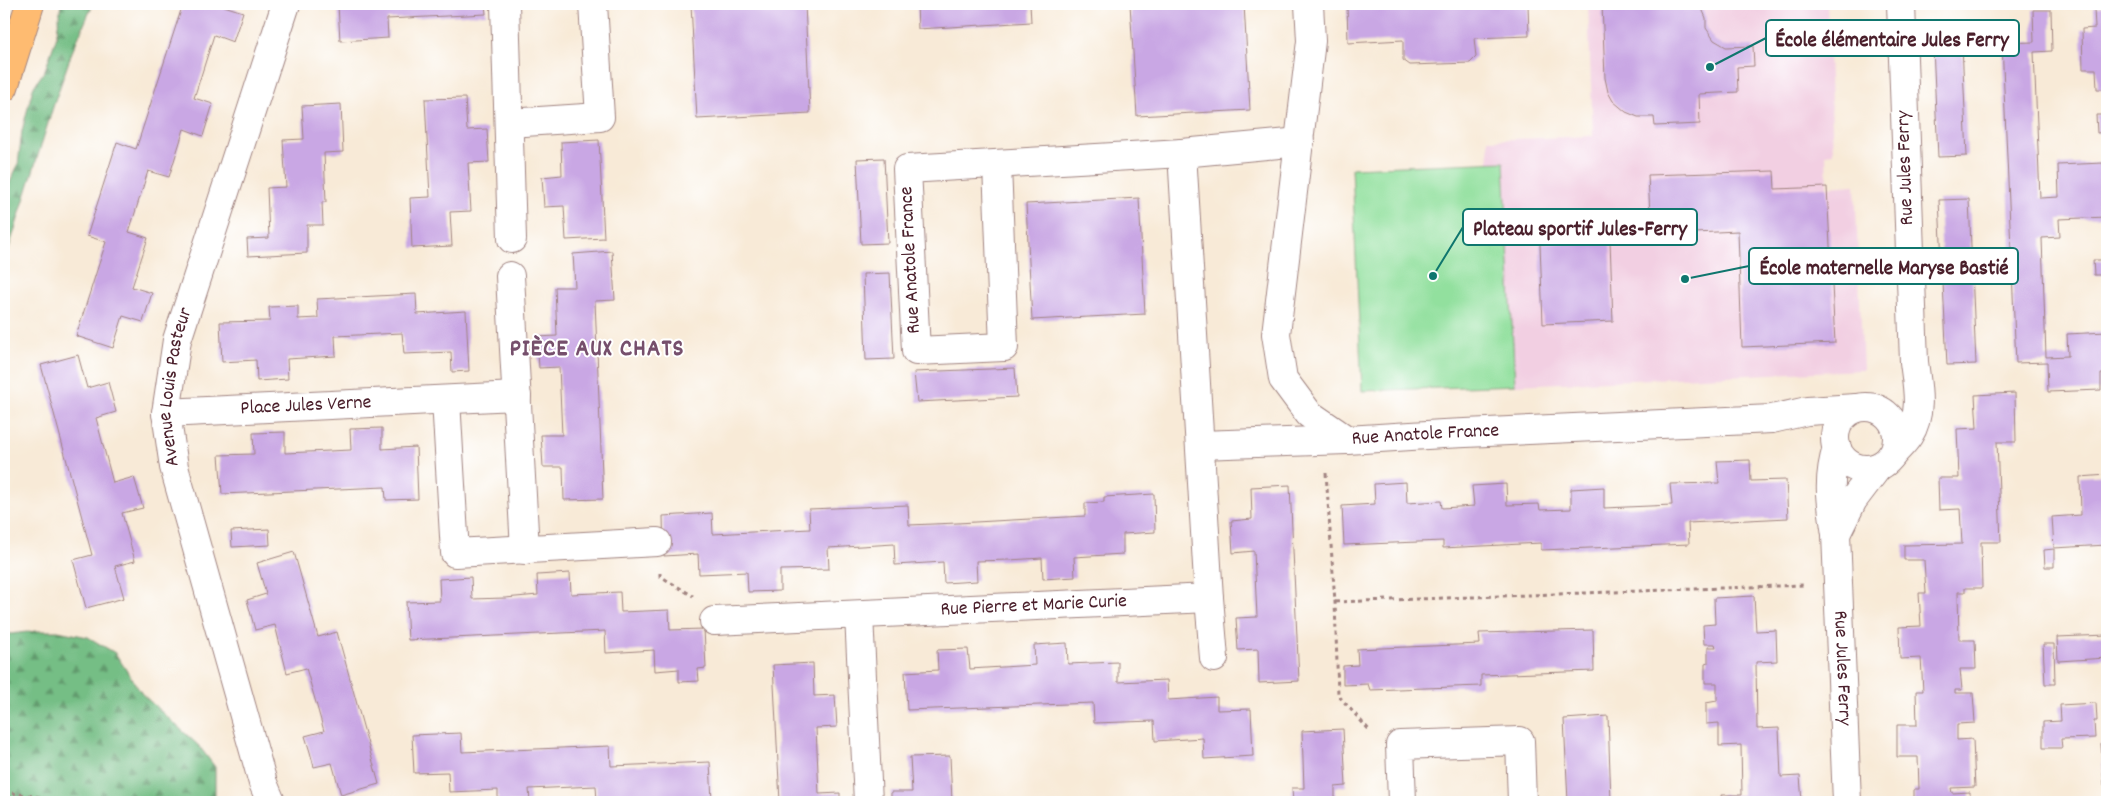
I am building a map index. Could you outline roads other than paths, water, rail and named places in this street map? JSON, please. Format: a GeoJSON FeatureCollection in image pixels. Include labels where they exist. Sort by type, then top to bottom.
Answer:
{"type":"FeatureCollection","features":[{"type":"Feature","properties":{"kind":"main road"},"geometry":{"type":"LineString","coordinates":[[4,87],[30,4]]}},
{"type":"Feature","properties":{"kind":"street","name":"Avenue Louis Pasteur"},"geometry":{"type":"LineString","coordinates":[[271,802],[174,466],[166,413],[177,340],[286,4]]}},
{"type":"Feature","properties":{"kind":"street"},"geometry":{"type":"LineString","coordinates":[[505,4],[512,239]]}},
{"type":"Feature","properties":{"kind":"street"},"geometry":{"type":"LineString","coordinates":[[509,123],[600,117],[593,4]]}},
{"type":"Feature","properties":{"kind":"street","name":"Rue Anatole France"},"geometry":{"type":"LineString","coordinates":[[1309,4],[1311,41],[1276,334],[1283,379],[1309,414],[1335,441],[1772,418],[1807,411],[1867,409]]}},
{"type":"Feature","properties":{"kind":"street","name":"Rue Jules Ferry"},"geometry":{"type":"LineString","coordinates":[[1836,534],[1853,500],[1884,461],[1910,434],[1919,402],[1914,362],[1901,4]]}},
{"type":"Feature","properties":{"kind":"street","name":"Rue Anatole France"},"geometry":{"type":"LineString","coordinates":[[996,165],[1004,347],[916,351],[907,169],[1182,153],[1300,142]]}},
{"type":"Feature","properties":{"kind":"street"},"geometry":{"type":"LineString","coordinates":[[1182,153],[1214,658]]}},
{"type":"Feature","properties":{"kind":"street"},"geometry":{"type":"LineString","coordinates":[[510,276],[524,550]]}},
{"type":"Feature","properties":{"kind":"street","name":"Rue Jules Ferry"},"geometry":{"type":"LineString","coordinates":[[1867,409],[1893,407],[1903,400],[1908,392],[1914,362]]}},
{"type":"Feature","properties":{"kind":"street","name":"Place Jules Verne"},"geometry":{"type":"LineString","coordinates":[[166,413],[517,396]]}},
{"type":"Feature","properties":{"kind":"street"},"geometry":{"type":"LineString","coordinates":[[446,400],[455,552],[657,542]]}},
{"type":"Feature","properties":{"kind":"street"},"geometry":{"type":"LineString","coordinates":[[1867,409],[1892,420],[1897,438],[1884,461],[1858,468],[1849,464],[1842,456],[1836,444],[1838,424],[1849,412],[1867,409]]}},
{"type":"Feature","properties":{"kind":"street","name":"Rue Anatole France"},"geometry":{"type":"LineString","coordinates":[[1772,418],[1802,424],[1836,444]]}},
{"type":"Feature","properties":{"kind":"street"},"geometry":{"type":"LineString","coordinates":[[1200,445],[1335,441]]}},
{"type":"Feature","properties":{"kind":"street","name":"Rue Jules Ferry"},"geometry":{"type":"LineString","coordinates":[[1836,444],[1831,466],[1830,497],[1836,534],[1847,802]]}},
{"type":"Feature","properties":{"kind":"street","name":"Rue Pierre et Marie Curie"},"geometry":{"type":"LineString","coordinates":[[714,621],[1209,598]]}},
{"type":"Feature","properties":{"kind":"street"},"geometry":{"type":"LineString","coordinates":[[859,615],[868,802]]}},
{"type":"Feature","properties":{"kind":"street"},"geometry":{"type":"LineString","coordinates":[[1402,802],[1400,745],[1520,740],[1522,802]]}},
{"type":"Feature","properties":{"kind":"place","name":"École élémentaire Jules Ferry"},"geometry":{"type":"Point","coordinates":[1710,67]}},
{"type":"Feature","properties":{"kind":"place","name":"Plateau sportif Jules-Ferry"},"geometry":{"type":"Point","coordinates":[1433,276]}},
{"type":"Feature","properties":{"kind":"place","name":"École maternelle Maryse Bastié"},"geometry":{"type":"Point","coordinates":[1685,279]}},
{"type":"Feature","properties":{"kind":"district","name":"PIÈCE AUX CHATS"},"geometry":{"type":"Point","coordinates":[597,350]}}]}
